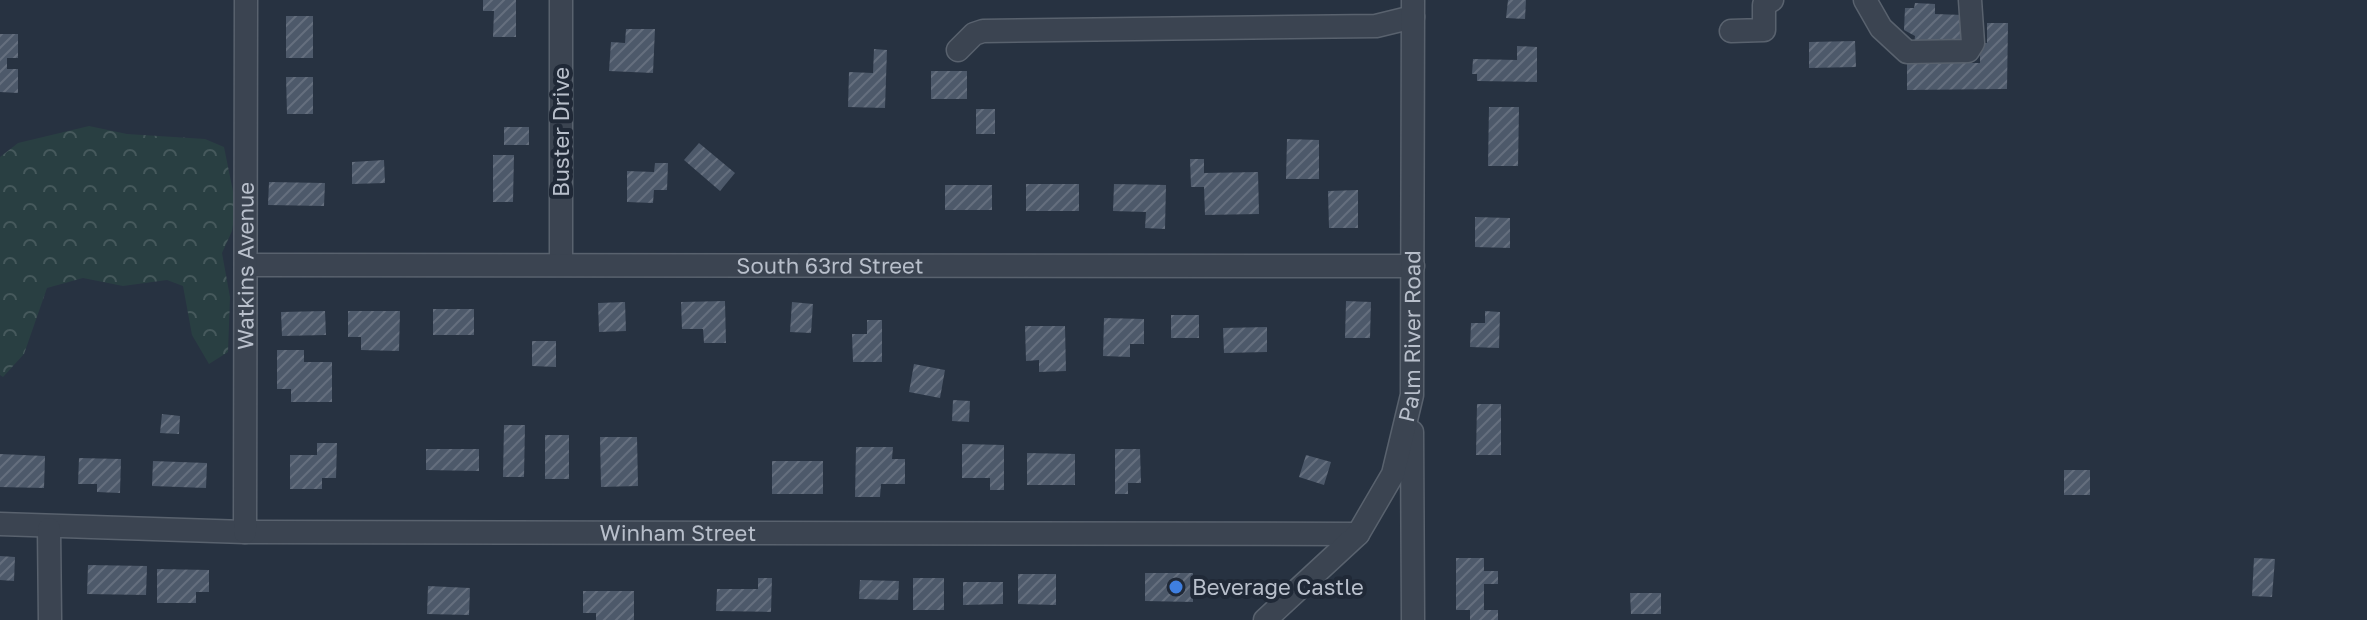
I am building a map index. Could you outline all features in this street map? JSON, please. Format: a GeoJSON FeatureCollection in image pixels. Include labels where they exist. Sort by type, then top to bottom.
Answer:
{"type":"FeatureCollection","features":[{"type":"Feature","properties":{"kind":"street","name":"Watkins Avenue"},"geometry":{"type":"LineString","coordinates":[[245,532],[248,265],[246,0]]}},
{"type":"Feature","properties":{"kind":"street","name":"Buster Drive"},"geometry":{"type":"LineString","coordinates":[[561,0],[561,263]]}},
{"type":"Feature","properties":{"kind":"street"},"geometry":{"type":"LineString","coordinates":[[1731,31],[1764,30],[1764,5],[1772,0]]}},
{"type":"Feature","properties":{"kind":"street"},"geometry":{"type":"LineString","coordinates":[[1865,0],[1881,28],[1907,52],[1968,51],[1973,43],[1970,0]]}},
{"type":"Feature","properties":{"kind":"street"},"geometry":{"type":"LineString","coordinates":[[958,50],[974,34],[983,31],[1376,26],[1413,8]]}},
{"type":"Feature","properties":{"kind":"street","name":"Palm River Road"},"geometry":{"type":"LineString","coordinates":[[1265,620],[1358,534],[1393,474],[1412,395],[1413,8]]}},
{"type":"Feature","properties":{"kind":"street","name":"South 63rd Street"},"geometry":{"type":"LineString","coordinates":[[248,265],[1413,266]]}},
{"type":"Feature","properties":{"kind":"street"},"geometry":{"type":"LineString","coordinates":[[1412,395],[1413,620]]}},
{"type":"Feature","properties":{"kind":"street","name":"Winham Street"},"geometry":{"type":"LineString","coordinates":[[0,524],[49,529],[245,532],[1358,534]]}},
{"type":"Feature","properties":{"kind":"street"},"geometry":{"type":"LineString","coordinates":[[49,529],[50,620]]}},
{"type":"Feature","properties":{"kind":"green space"},"geometry":{"type":"Polygon","coordinates":[[[89,126],[127,134],[205,139],[224,147],[236,206],[232,231],[222,253],[230,297],[228,352],[209,364],[192,335],[183,286],[167,280],[123,286],[83,278],[47,288],[24,354],[3,377],[0,375],[0,157],[18,143],[89,126]]]}},
{"type":"Feature","properties":{"kind":"building"},"geometry":{"type":"Polygon","coordinates":[[[483,0],[516,0],[516,37],[493,37],[494,11],[483,11],[483,0]]]}},
{"type":"Feature","properties":{"kind":"building"},"geometry":{"type":"Polygon","coordinates":[[[1508,0],[1526,0],[1525,19],[1506,18],[1508,0]]]}},
{"type":"Feature","properties":{"kind":"building"},"geometry":{"type":"Polygon","coordinates":[[[1915,3],[1935,4],[1935,14],[1963,15],[1963,39],[1948,39],[1947,46],[1914,45],[1915,36],[1904,30],[1905,8],[1914,8],[1915,3]]]}},
{"type":"Feature","properties":{"kind":"building"},"geometry":{"type":"Polygon","coordinates":[[[286,16],[313,16],[313,58],[286,58],[286,16]]]}},
{"type":"Feature","properties":{"kind":"building"},"geometry":{"type":"Polygon","coordinates":[[[1987,23],[2008,23],[2007,89],[1907,90],[1907,63],[1980,63],[1980,44],[1987,43],[1987,23]]]}},
{"type":"Feature","properties":{"kind":"building"},"geometry":{"type":"Polygon","coordinates":[[[626,29],[655,29],[653,73],[609,71],[611,42],[625,43],[626,29]]]}},
{"type":"Feature","properties":{"kind":"building"},"geometry":{"type":"Polygon","coordinates":[[[0,34],[18,34],[18,58],[7,58],[7,69],[18,69],[18,93],[0,92],[0,34]]]}},
{"type":"Feature","properties":{"kind":"building"},"geometry":{"type":"Polygon","coordinates":[[[1855,41],[1856,67],[1809,68],[1809,42],[1855,41]]]}},
{"type":"Feature","properties":{"kind":"building"},"geometry":{"type":"Polygon","coordinates":[[[1517,46],[1537,47],[1537,82],[1477,81],[1477,74],[1472,74],[1473,59],[1517,60],[1517,46]]]}},
{"type":"Feature","properties":{"kind":"building"},"geometry":{"type":"Polygon","coordinates":[[[874,49],[887,50],[885,108],[848,107],[849,72],[873,73],[874,49]]]}},
{"type":"Feature","properties":{"kind":"building"},"geometry":{"type":"Polygon","coordinates":[[[931,71],[967,71],[967,99],[931,99],[931,71]]]}},
{"type":"Feature","properties":{"kind":"building"},"geometry":{"type":"Polygon","coordinates":[[[286,77],[313,77],[313,114],[287,114],[286,77]]]}},
{"type":"Feature","properties":{"kind":"building"},"geometry":{"type":"Polygon","coordinates":[[[1489,107],[1519,107],[1518,166],[1488,166],[1489,107]]]}},
{"type":"Feature","properties":{"kind":"building"},"geometry":{"type":"Polygon","coordinates":[[[976,109],[995,109],[995,134],[976,134],[976,109]]]}},
{"type":"Feature","properties":{"kind":"building"},"geometry":{"type":"Polygon","coordinates":[[[504,127],[529,127],[529,145],[504,145],[504,127]]]}},
{"type":"Feature","properties":{"kind":"building"},"geometry":{"type":"Polygon","coordinates":[[[1287,139],[1319,140],[1319,179],[1286,179],[1287,139]]]}},
{"type":"Feature","properties":{"kind":"building"},"geometry":{"type":"Polygon","coordinates":[[[699,143],[735,173],[720,191],[684,160],[699,143]]]}},
{"type":"Feature","properties":{"kind":"building"},"geometry":{"type":"Polygon","coordinates":[[[493,155],[514,155],[513,202],[493,202],[493,155]]]}},
{"type":"Feature","properties":{"kind":"building"},"geometry":{"type":"Polygon","coordinates":[[[1190,159],[1204,159],[1204,173],[1258,172],[1259,214],[1205,215],[1204,187],[1191,187],[1190,159]]]}},
{"type":"Feature","properties":{"kind":"building"},"geometry":{"type":"Polygon","coordinates":[[[384,160],[385,183],[352,184],[352,162],[384,160]]]}},
{"type":"Feature","properties":{"kind":"building"},"geometry":{"type":"Polygon","coordinates":[[[655,163],[668,163],[667,190],[654,190],[653,203],[627,202],[627,171],[654,172],[655,163]]]}},
{"type":"Feature","properties":{"kind":"building"},"geometry":{"type":"Polygon","coordinates":[[[269,182],[325,183],[324,206],[268,205],[269,182]]]}},
{"type":"Feature","properties":{"kind":"building"},"geometry":{"type":"Polygon","coordinates":[[[1026,184],[1079,184],[1079,211],[1026,211],[1026,184]]]}},
{"type":"Feature","properties":{"kind":"building"},"geometry":{"type":"Polygon","coordinates":[[[1114,184],[1166,185],[1165,229],[1145,228],[1146,212],[1113,211],[1114,184]]]}},
{"type":"Feature","properties":{"kind":"building"},"geometry":{"type":"Polygon","coordinates":[[[945,185],[992,185],[992,210],[945,210],[945,185]]]}},
{"type":"Feature","properties":{"kind":"building"},"geometry":{"type":"Polygon","coordinates":[[[1358,190],[1358,228],[1329,228],[1328,191],[1358,190]]]}},
{"type":"Feature","properties":{"kind":"building"},"geometry":{"type":"Polygon","coordinates":[[[1475,217],[1510,218],[1510,248],[1475,247],[1475,217]]]}},
{"type":"Feature","properties":{"kind":"building"},"geometry":{"type":"Polygon","coordinates":[[[725,301],[726,343],[704,343],[703,329],[682,329],[681,302],[725,301]]]}},
{"type":"Feature","properties":{"kind":"building"},"geometry":{"type":"Polygon","coordinates":[[[1346,301],[1371,302],[1370,338],[1345,338],[1346,301]]]}},
{"type":"Feature","properties":{"kind":"building"},"geometry":{"type":"Polygon","coordinates":[[[625,302],[626,331],[599,332],[598,303],[625,302]]]}},
{"type":"Feature","properties":{"kind":"building"},"geometry":{"type":"Polygon","coordinates":[[[792,302],[813,304],[811,333],[790,332],[792,302]]]}},
{"type":"Feature","properties":{"kind":"building"},"geometry":{"type":"Polygon","coordinates":[[[433,309],[474,309],[474,335],[433,335],[433,309]]]}},
{"type":"Feature","properties":{"kind":"building"},"geometry":{"type":"Polygon","coordinates":[[[325,311],[326,335],[282,336],[281,312],[325,311]]]}},
{"type":"Feature","properties":{"kind":"building"},"geometry":{"type":"Polygon","coordinates":[[[348,311],[400,311],[399,351],[361,350],[361,337],[348,337],[348,311]]]}},
{"type":"Feature","properties":{"kind":"building"},"geometry":{"type":"Polygon","coordinates":[[[1485,311],[1500,312],[1499,348],[1470,347],[1471,323],[1485,323],[1485,311]]]}},
{"type":"Feature","properties":{"kind":"building"},"geometry":{"type":"Polygon","coordinates":[[[1171,315],[1199,315],[1199,338],[1171,338],[1171,315]]]}},
{"type":"Feature","properties":{"kind":"building"},"geometry":{"type":"Polygon","coordinates":[[[1104,318],[1144,319],[1144,344],[1130,344],[1130,357],[1103,356],[1104,318]]]}},
{"type":"Feature","properties":{"kind":"building"},"geometry":{"type":"Polygon","coordinates":[[[867,320],[882,320],[882,362],[853,362],[852,334],[867,334],[867,320]]]}},
{"type":"Feature","properties":{"kind":"building"},"geometry":{"type":"Polygon","coordinates":[[[1025,326],[1065,326],[1066,371],[1039,372],[1039,360],[1026,361],[1025,326]]]}},
{"type":"Feature","properties":{"kind":"building"},"geometry":{"type":"Polygon","coordinates":[[[1267,327],[1267,352],[1224,353],[1223,328],[1267,327]]]}},
{"type":"Feature","properties":{"kind":"building"},"geometry":{"type":"Polygon","coordinates":[[[532,341],[556,341],[556,367],[532,366],[532,341]]]}},
{"type":"Feature","properties":{"kind":"building"},"geometry":{"type":"Polygon","coordinates":[[[277,350],[304,350],[304,362],[332,362],[332,402],[291,402],[291,389],[277,389],[277,350]]]}},
{"type":"Feature","properties":{"kind":"building"},"geometry":{"type":"Polygon","coordinates":[[[914,364],[945,370],[940,398],[909,392],[914,364]]]}},
{"type":"Feature","properties":{"kind":"building"},"geometry":{"type":"Polygon","coordinates":[[[953,400],[970,401],[969,422],[952,421],[953,400]]]}},
{"type":"Feature","properties":{"kind":"building"},"geometry":{"type":"Polygon","coordinates":[[[1477,404],[1501,404],[1501,455],[1476,455],[1477,404]]]}},
{"type":"Feature","properties":{"kind":"building"},"geometry":{"type":"Polygon","coordinates":[[[162,414],[180,416],[179,434],[160,433],[162,414]]]}},
{"type":"Feature","properties":{"kind":"building"},"geometry":{"type":"Polygon","coordinates":[[[504,425],[525,425],[524,477],[503,477],[504,425]]]}},
{"type":"Feature","properties":{"kind":"building"},"geometry":{"type":"Polygon","coordinates":[[[545,435],[569,435],[569,479],[545,479],[545,435]]]}},
{"type":"Feature","properties":{"kind":"building"},"geometry":{"type":"Polygon","coordinates":[[[600,437],[637,437],[638,486],[601,487],[600,437]]]}},
{"type":"Feature","properties":{"kind":"building"},"geometry":{"type":"Polygon","coordinates":[[[317,443],[337,443],[336,478],[322,478],[322,489],[290,489],[290,455],[317,455],[317,443]]]}},
{"type":"Feature","properties":{"kind":"building"},"geometry":{"type":"Polygon","coordinates":[[[962,444],[1004,445],[1004,490],[990,490],[990,478],[962,478],[962,444]]]}},
{"type":"Feature","properties":{"kind":"building"},"geometry":{"type":"Polygon","coordinates":[[[856,447],[893,447],[892,459],[905,459],[905,484],[881,484],[880,497],[855,497],[856,447]]]}},
{"type":"Feature","properties":{"kind":"building"},"geometry":{"type":"Polygon","coordinates":[[[426,449],[479,449],[479,471],[426,470],[426,449]]]}},
{"type":"Feature","properties":{"kind":"building"},"geometry":{"type":"Polygon","coordinates":[[[1115,449],[1140,449],[1141,483],[1128,483],[1128,494],[1115,494],[1115,449]]]}},
{"type":"Feature","properties":{"kind":"building"},"geometry":{"type":"Polygon","coordinates":[[[1027,453],[1075,454],[1075,485],[1027,485],[1027,453]]]}},
{"type":"Feature","properties":{"kind":"building"},"geometry":{"type":"Polygon","coordinates":[[[0,454],[45,456],[44,488],[0,487],[0,454]]]}},
{"type":"Feature","properties":{"kind":"building"},"geometry":{"type":"Polygon","coordinates":[[[1306,455],[1331,462],[1324,485],[1299,477],[1306,455]]]}},
{"type":"Feature","properties":{"kind":"building"},"geometry":{"type":"Polygon","coordinates":[[[79,458],[121,459],[120,493],[97,492],[97,484],[78,484],[79,458]]]}},
{"type":"Feature","properties":{"kind":"building"},"geometry":{"type":"Polygon","coordinates":[[[153,461],[207,463],[206,488],[152,486],[153,461]]]}},
{"type":"Feature","properties":{"kind":"building"},"geometry":{"type":"Polygon","coordinates":[[[772,461],[823,461],[823,494],[772,494],[772,461]]]}},
{"type":"Feature","properties":{"kind":"building"},"geometry":{"type":"Polygon","coordinates":[[[2064,470],[2090,470],[2090,495],[2064,495],[2064,470]]]}},
{"type":"Feature","properties":{"kind":"building"},"geometry":{"type":"Polygon","coordinates":[[[0,556],[15,557],[14,581],[0,580],[0,556]]]}},
{"type":"Feature","properties":{"kind":"building"},"geometry":{"type":"Polygon","coordinates":[[[1456,558],[1484,558],[1484,571],[1498,571],[1498,584],[1484,584],[1484,610],[1498,610],[1498,620],[1470,620],[1470,610],[1456,610],[1456,558]]]}},
{"type":"Feature","properties":{"kind":"building"},"geometry":{"type":"Polygon","coordinates":[[[2254,558],[2275,559],[2272,597],[2252,596],[2254,558]]]}},
{"type":"Feature","properties":{"kind":"building"},"geometry":{"type":"Polygon","coordinates":[[[88,565],[147,566],[146,595],[87,594],[88,565]]]}},
{"type":"Feature","properties":{"kind":"building"},"geometry":{"type":"Polygon","coordinates":[[[157,569],[209,570],[209,592],[196,592],[196,603],[157,603],[157,569]]]}},
{"type":"Feature","properties":{"kind":"building"},"geometry":{"type":"Polygon","coordinates":[[[1145,573],[1193,573],[1193,602],[1145,601],[1145,573]]]}},
{"type":"Feature","properties":{"kind":"building"},"geometry":{"type":"Polygon","coordinates":[[[1018,574],[1056,574],[1056,605],[1018,604],[1018,574]]]}},
{"type":"Feature","properties":{"kind":"building"},"geometry":{"type":"Polygon","coordinates":[[[758,578],[772,578],[771,612],[716,611],[717,589],[758,589],[758,578]]]}},
{"type":"Feature","properties":{"kind":"building"},"geometry":{"type":"Polygon","coordinates":[[[913,578],[944,578],[944,610],[913,610],[913,578]]]}},
{"type":"Feature","properties":{"kind":"building"},"geometry":{"type":"Polygon","coordinates":[[[860,580],[899,581],[898,600],[859,599],[860,580]]]}},
{"type":"Feature","properties":{"kind":"building"},"geometry":{"type":"Polygon","coordinates":[[[963,582],[1003,582],[1003,604],[963,605],[963,582]]]}},
{"type":"Feature","properties":{"kind":"building"},"geometry":{"type":"Polygon","coordinates":[[[428,586],[470,588],[469,615],[427,614],[428,586]]]}},
{"type":"Feature","properties":{"kind":"building"},"geometry":{"type":"Polygon","coordinates":[[[583,591],[634,591],[634,620],[596,620],[596,613],[583,613],[583,591]]]}},
{"type":"Feature","properties":{"kind":"building"},"geometry":{"type":"Polygon","coordinates":[[[1630,593],[1661,593],[1661,614],[1631,614],[1630,593]]]}},
{"type":"Feature","properties":{"kind":"place","name":"Beverage Castle"},"geometry":{"type":"Point","coordinates":[1176,587]}}]}
